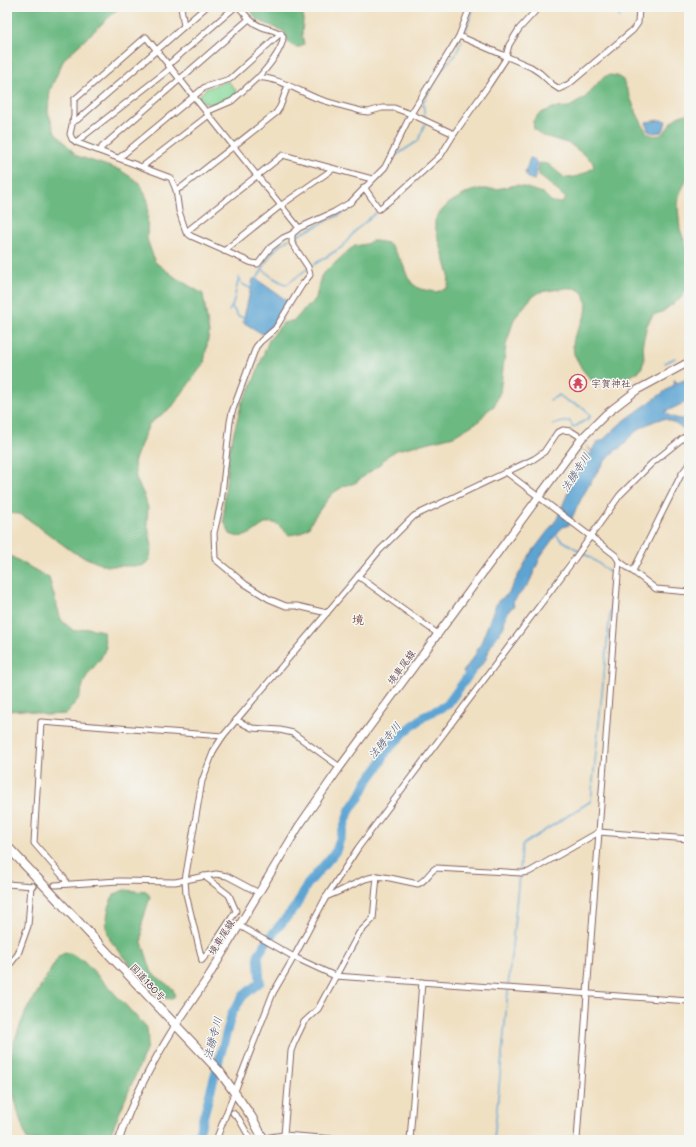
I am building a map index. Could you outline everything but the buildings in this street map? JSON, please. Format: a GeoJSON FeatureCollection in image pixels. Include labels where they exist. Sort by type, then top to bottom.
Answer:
{"type":"FeatureCollection","features":[{"type":"Feature","properties":{"kind":"highway","name":"国道180号"},"geometry":{"type":"LineString","coordinates":[[7,846],[220,1072],[267,1139]]}},
{"type":"Feature","properties":{"kind":"main road","name":"境車尾線"},"geometry":{"type":"LineString","coordinates":[[175,1026],[207,979],[240,926],[299,826],[340,767],[582,438],[606,414],[637,390],[689,362]]}},
{"type":"Feature","properties":{"kind":"street"},"geometry":{"type":"LineString","coordinates":[[181,7],[184,26]]}},
{"type":"Feature","properties":{"kind":"street"},"geometry":{"type":"LineString","coordinates":[[72,122],[77,120],[206,7]]}},
{"type":"Feature","properties":{"kind":"street"},"geometry":{"type":"LineString","coordinates":[[76,142],[169,67],[235,7]]}},
{"type":"Feature","properties":{"kind":"street"},"geometry":{"type":"LineString","coordinates":[[239,7],[249,19],[259,26],[281,33]]}},
{"type":"Feature","properties":{"kind":"street"},"geometry":{"type":"LineString","coordinates":[[299,228],[146,37],[74,100],[74,116],[70,134],[72,139],[76,142],[143,166],[171,178],[176,190],[178,211],[186,232],[191,236],[224,251],[252,263],[258,264],[270,248],[282,238],[351,202],[385,167],[411,114],[459,36],[470,7]]}},
{"type":"Feature","properties":{"kind":"street"},"geometry":{"type":"LineString","coordinates":[[364,188],[379,209],[439,158],[506,57],[509,45],[519,29],[539,7]]}},
{"type":"Feature","properties":{"kind":"street"},"geometry":{"type":"LineString","coordinates":[[459,36],[540,72],[556,88],[563,87],[569,84],[633,30],[638,23],[639,7]]}},
{"type":"Feature","properties":{"kind":"street"},"geometry":{"type":"LineString","coordinates":[[100,151],[249,19]]}},
{"type":"Feature","properties":{"kind":"street"},"geometry":{"type":"LineString","coordinates":[[143,166],[207,114],[232,101],[259,77],[280,47],[283,38],[281,33]]}},
{"type":"Feature","properties":{"kind":"street"},"geometry":{"type":"LineString","coordinates":[[119,158],[206,87],[230,79],[281,33]]}},
{"type":"Feature","properties":{"kind":"street"},"geometry":{"type":"LineString","coordinates":[[259,77],[263,76],[322,100],[361,111],[368,112],[382,108],[394,108],[411,114],[454,134]]}},
{"type":"Feature","properties":{"kind":"street"},"geometry":{"type":"LineString","coordinates":[[176,190],[182,187],[276,113],[280,107],[288,85]]}},
{"type":"Feature","properties":{"kind":"street"},"geometry":{"type":"LineString","coordinates":[[186,232],[283,155],[372,179]]}},
{"type":"Feature","properties":{"kind":"street"},"geometry":{"type":"LineString","coordinates":[[224,251],[280,206],[333,168]]}},
{"type":"Feature","properties":{"kind":"street"},"geometry":{"type":"LineString","coordinates":[[292,234],[292,243],[308,267],[310,275],[302,285],[275,330],[256,347],[232,412],[221,504],[214,533],[215,559],[245,584],[269,599],[286,606],[297,606],[327,613]]}},
{"type":"Feature","properties":{"kind":"street"},"geometry":{"type":"LineString","coordinates":[[204,876],[229,895],[236,911],[202,960],[186,894],[185,880],[202,781],[214,750],[223,736],[380,550],[414,516],[534,460],[544,452],[557,433],[563,430],[571,431],[582,438]]}},
{"type":"Feature","properties":{"kind":"street"},"geometry":{"type":"LineString","coordinates":[[216,1140],[233,1090],[273,993],[326,897],[358,848],[588,535],[620,495],[651,464],[683,438],[689,435]]}},
{"type":"Feature","properties":{"kind":"street"},"geometry":{"type":"LineString","coordinates":[[633,571],[681,475],[689,464]]}},
{"type":"Feature","properties":{"kind":"street"},"geometry":{"type":"LineString","coordinates":[[506,472],[616,555],[619,561],[656,589],[689,592]]}},
{"type":"Feature","properties":{"kind":"street"},"geometry":{"type":"LineString","coordinates":[[577,1140],[619,561]]}},
{"type":"Feature","properties":{"kind":"street"},"geometry":{"type":"LineString","coordinates":[[358,576],[438,634]]}},
{"type":"Feature","properties":{"kind":"street"},"geometry":{"type":"LineString","coordinates":[[236,720],[252,728],[280,730],[292,733],[340,767]]}},
{"type":"Feature","properties":{"kind":"street"},"geometry":{"type":"LineString","coordinates":[[66,884],[65,879],[34,844],[41,722],[223,736]]}},
{"type":"Feature","properties":{"kind":"street"},"geometry":{"type":"LineString","coordinates":[[326,897],[340,892],[365,879],[377,876],[418,884],[436,868],[522,873],[529,872],[599,832],[689,839]]}},
{"type":"Feature","properties":{"kind":"street"},"geometry":{"type":"LineString","coordinates":[[55,885],[119,881],[175,882],[216,874],[228,876],[259,894]]}},
{"type":"Feature","properties":{"kind":"street"},"geometry":{"type":"LineString","coordinates":[[284,1138],[291,1051],[304,1022],[318,1009],[359,933],[373,919],[377,876]]}},
{"type":"Feature","properties":{"kind":"street"},"geometry":{"type":"LineString","coordinates":[[7,884],[32,886],[28,926],[18,954],[7,968]]}},
{"type":"Feature","properties":{"kind":"street"},"geometry":{"type":"LineString","coordinates":[[240,926],[294,957],[335,976],[689,1001]]}},
{"type":"Feature","properties":{"kind":"street"},"geometry":{"type":"LineString","coordinates":[[410,1140],[422,982]]}},
{"type":"Feature","properties":{"kind":"street"},"geometry":{"type":"LineString","coordinates":[[119,1140],[142,1084],[175,1026]]}},
{"type":"Feature","properties":{"kind":"street"},"geometry":{"type":"LineString","coordinates":[[233,1112],[239,1119],[251,1140]]}},
{"type":"Feature","properties":{"kind":"street"},"geometry":{"type":"LineString","coordinates":[[267,1139],[277,1135],[284,1138],[346,1140]]}},
{"type":"Feature","properties":{"kind":"green space"},"geometry":{"type":"Polygon","coordinates":[[[7,7],[120,7],[64,59],[50,90],[48,112],[55,132],[77,156],[120,170],[140,183],[148,201],[147,239],[155,262],[176,278],[203,294],[209,333],[204,363],[172,407],[149,424],[134,462],[136,479],[144,495],[148,508],[147,522],[152,546],[149,561],[142,566],[107,566],[100,564],[73,552],[19,514],[7,513],[7,7]]]}},
{"type":"Feature","properties":{"kind":"green space"},"geometry":{"type":"Polygon","coordinates":[[[249,7],[304,7],[302,34],[304,44],[300,47],[291,45],[285,32],[256,19],[249,7]]]}},
{"type":"Feature","properties":{"kind":"green space"},"geometry":{"type":"Polygon","coordinates":[[[610,75],[617,76],[623,80],[637,114],[647,133],[654,136],[661,135],[675,119],[689,114],[689,177],[686,180],[679,196],[678,207],[680,229],[689,254],[689,283],[680,299],[662,312],[653,315],[647,325],[643,342],[644,361],[639,371],[629,377],[591,380],[582,369],[574,354],[573,345],[574,337],[586,314],[587,305],[585,296],[581,291],[575,288],[540,292],[531,298],[514,319],[506,345],[500,392],[494,406],[487,411],[479,421],[454,436],[397,450],[387,456],[379,465],[355,483],[344,486],[333,493],[313,519],[309,527],[300,533],[289,535],[277,524],[271,523],[266,524],[245,536],[230,534],[224,521],[224,503],[229,451],[242,402],[252,385],[269,340],[283,323],[295,320],[305,308],[313,302],[316,298],[321,276],[355,246],[376,241],[387,243],[391,246],[402,262],[408,278],[420,289],[436,292],[448,287],[449,275],[435,226],[437,216],[449,203],[469,192],[479,189],[496,189],[517,185],[543,193],[552,202],[562,203],[566,198],[540,176],[538,171],[540,163],[548,164],[565,178],[569,178],[587,172],[594,167],[592,161],[570,144],[541,135],[534,129],[533,121],[539,114],[553,108],[569,107],[585,98],[603,77],[610,75]]]}},
{"type":"Feature","properties":{"kind":"green space"},"geometry":{"type":"Polygon","coordinates":[[[228,81],[238,93],[233,98],[223,103],[213,104],[204,102],[197,97],[207,88],[228,81]]]}},
{"type":"Feature","properties":{"kind":"green space"},"geometry":{"type":"Polygon","coordinates":[[[7,554],[49,578],[61,620],[74,631],[88,628],[103,631],[106,647],[101,658],[88,674],[79,698],[66,714],[46,715],[25,710],[7,711],[7,554]]]}},
{"type":"Feature","properties":{"kind":"green space"},"geometry":{"type":"Polygon","coordinates":[[[124,890],[147,892],[150,897],[142,923],[142,942],[152,973],[173,989],[175,997],[172,999],[162,998],[151,989],[110,940],[106,926],[111,900],[115,894],[124,890]]]}},
{"type":"Feature","properties":{"kind":"green space"},"geometry":{"type":"Polygon","coordinates":[[[65,953],[72,954],[84,961],[147,1028],[148,1038],[146,1050],[108,1140],[27,1140],[19,1116],[9,1075],[13,1044],[26,1011],[59,956],[65,953]]]}},
{"type":"Feature","properties":{"kind":"water"},"geometry":{"type":"Polygon","coordinates":[[[660,120],[666,121],[662,132],[654,133],[648,131],[646,122],[660,120]]]}},
{"type":"Feature","properties":{"kind":"water"},"geometry":{"type":"Polygon","coordinates":[[[530,158],[534,159],[537,163],[536,178],[534,180],[528,178],[525,173],[530,158]]]}},
{"type":"Feature","properties":{"kind":"water"},"geometry":{"type":"Polygon","coordinates":[[[253,279],[256,279],[289,302],[271,328],[264,335],[243,322],[253,279]]]}},
{"type":"Feature","properties":{"kind":"water"},"geometry":{"type":"Polygon","coordinates":[[[689,378],[689,403],[686,402],[665,412],[676,418],[689,419],[689,424],[682,428],[665,419],[652,422],[634,433],[621,448],[614,451],[591,481],[577,506],[569,525],[563,527],[558,532],[542,554],[529,583],[513,602],[514,606],[509,610],[504,626],[490,647],[486,659],[472,677],[463,672],[475,655],[481,643],[498,601],[508,594],[529,556],[557,519],[577,471],[589,456],[582,450],[590,455],[592,452],[586,446],[592,451],[596,443],[604,439],[621,423],[675,384],[674,380],[677,383],[689,378]]]}},
{"type":"Feature","properties":{"kind":"waterway"},"geometry":{"type":"LineString","coordinates":[[465,32],[474,7]]}},
{"type":"Feature","properties":{"kind":"waterway"},"geometry":{"type":"LineString","coordinates":[[615,7],[620,18]]}},
{"type":"Feature","properties":{"kind":"waterway"},"geometry":{"type":"LineString","coordinates":[[425,119],[423,102],[444,66],[455,56],[462,41]]}},
{"type":"Feature","properties":{"kind":"waterway"},"geometry":{"type":"LineString","coordinates":[[378,180],[395,156],[418,141],[425,124]]}},
{"type":"Feature","properties":{"kind":"waterway"},"geometry":{"type":"LineString","coordinates":[[368,190],[374,184]]}},
{"type":"Feature","properties":{"kind":"waterway"},"geometry":{"type":"LineString","coordinates":[[294,237],[349,210],[354,207],[364,195]]}},
{"type":"Feature","properties":{"kind":"waterway"},"geometry":{"type":"LineString","coordinates":[[384,209],[392,202]]}},
{"type":"Feature","properties":{"kind":"waterway"},"geometry":{"type":"LineString","coordinates":[[313,265],[342,247],[356,230],[378,211]]}},
{"type":"Feature","properties":{"kind":"waterway"},"geometry":{"type":"LineString","coordinates":[[270,245],[278,238]]}},
{"type":"Feature","properties":{"kind":"waterway"},"geometry":{"type":"LineString","coordinates":[[256,280],[276,248],[289,239]]}},
{"type":"Feature","properties":{"kind":"waterway"},"geometry":{"type":"LineString","coordinates":[[263,270],[286,285],[307,269]]}},
{"type":"Feature","properties":{"kind":"waterway"},"geometry":{"type":"LineString","coordinates":[[229,311],[233,304],[239,277],[242,284],[252,289]]}},
{"type":"Feature","properties":{"kind":"waterway"},"geometry":{"type":"LineString","coordinates":[[232,307],[238,316],[246,318]]}},
{"type":"Feature","properties":{"kind":"waterway"},"geometry":{"type":"LineString","coordinates":[[665,363],[675,358]]}},
{"type":"Feature","properties":{"kind":"waterway"},"geometry":{"type":"LineString","coordinates":[[550,400],[559,395],[567,401],[584,408],[590,416]]}},
{"type":"Feature","properties":{"kind":"waterway"},"geometry":{"type":"LineString","coordinates":[[553,425],[570,421],[573,428],[590,417]]}},
{"type":"Feature","properties":{"kind":"waterway"},"geometry":{"type":"LineString","coordinates":[[520,871],[522,845],[591,801],[614,575],[591,558],[560,539],[555,533]]}},
{"type":"Feature","properties":{"kind":"waterway","name":"法勝寺川"},"geometry":{"type":"LineString","coordinates":[[197,1140],[232,1013],[243,996],[260,982],[258,955],[270,937],[296,906],[307,885],[336,851],[350,809],[359,798],[386,752],[405,732],[426,715],[447,705],[475,665]]}},
{"type":"Feature","properties":{"kind":"waterway"},"geometry":{"type":"LineString","coordinates":[[508,987],[519,875]]}},
{"type":"Feature","properties":{"kind":"waterway"},"geometry":{"type":"LineString","coordinates":[[494,1140],[508,991]]}},
{"type":"Feature","properties":{"kind":"tunnel"},"geometry":{"type":"LineString","coordinates":[[33,886],[55,885]]}},
{"type":"Feature","properties":{"kind":"place","name":"宇賀神社"},"geometry":{"type":"Point","coordinates":[578,383]}},
{"type":"Feature","properties":{"kind":"district","name":"境"},"geometry":{"type":"Point","coordinates":[358,619]}}]}
